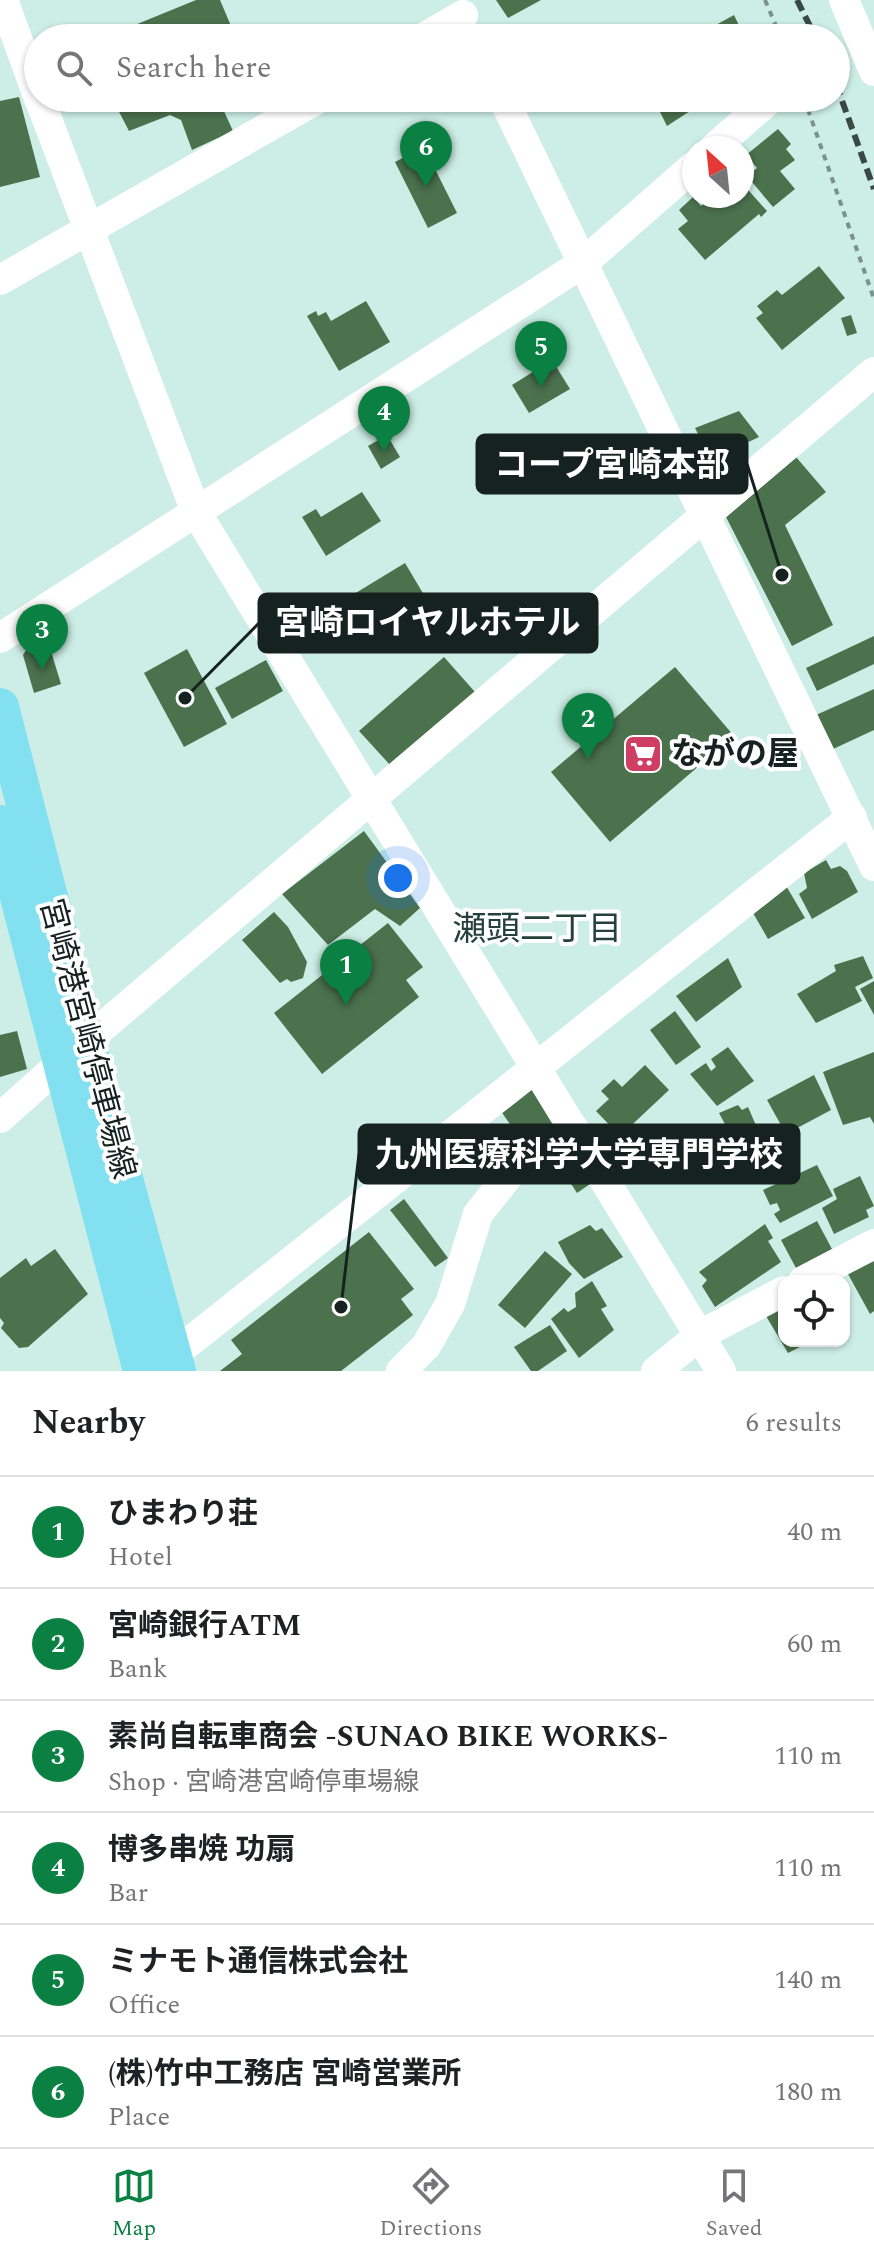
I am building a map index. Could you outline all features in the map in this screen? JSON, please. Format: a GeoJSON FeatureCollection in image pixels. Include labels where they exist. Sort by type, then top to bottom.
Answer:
{"type":"FeatureCollection","features":[{"type":"Feature","properties":{"kind":"main road","name":"宮崎港宮崎停車場線"},"geometry":{"type":"LineString","coordinates":[[0,707],[73,1053]]}},
{"type":"Feature","properties":{"kind":"main road","name":"宮崎港宮崎停車場線"},"geometry":{"type":"LineString","coordinates":[[0,824],[73,1053],[164,1366]]}},
{"type":"Feature","properties":{"kind":"street"},"geometry":{"type":"LineString","coordinates":[[10,3],[24,50]]}},
{"type":"Feature","properties":{"kind":"street"},"geometry":{"type":"LineString","coordinates":[[850,30],[874,71]]}},
{"type":"Feature","properties":{"kind":"street"},"geometry":{"type":"LineString","coordinates":[[44,112],[196,512],[721,1371]]}},
{"type":"Feature","properties":{"kind":"street"},"geometry":{"type":"LineString","coordinates":[[0,280],[294,112]]}},
{"type":"Feature","properties":{"kind":"street"},"geometry":{"type":"LineString","coordinates":[[510,112],[872,856]]}},
{"type":"Feature","properties":{"kind":"street"},"geometry":{"type":"LineString","coordinates":[[728,136],[755,112]]}},
{"type":"Feature","properties":{"kind":"street"},"geometry":{"type":"LineString","coordinates":[[0,638],[583,263],[682,176]]}},
{"type":"Feature","properties":{"kind":"street"},"geometry":{"type":"LineString","coordinates":[[0,1118],[874,372]]}},
{"type":"Feature","properties":{"kind":"street"},"geometry":{"type":"LineString","coordinates":[[164,1366],[852,817]]}},
{"type":"Feature","properties":{"kind":"street"},"geometry":{"type":"LineString","coordinates":[[401,1371],[426,1346],[450,1304],[478,1214],[517,1165],[574,1129]]}},
{"type":"Feature","properties":{"kind":"street"},"geometry":{"type":"LineString","coordinates":[[815,1275],[874,1244]]}},
{"type":"Feature","properties":{"kind":"street"},"geometry":{"type":"LineString","coordinates":[[656,1371],[700,1335],[778,1294]]}},
{"type":"Feature","properties":{"kind":"path"},"geometry":{"type":"LineString","coordinates":[[765,0],[775,24]]}},
{"type":"Feature","properties":{"kind":"path"},"geometry":{"type":"LineString","coordinates":[[809,112],[874,299]]}},
{"type":"Feature","properties":{"kind":"building"},"geometry":{"type":"Polygon","coordinates":[[[196,0],[220,0],[230,24],[137,24],[196,0]]]}},
{"type":"Feature","properties":{"kind":"building"},"geometry":{"type":"Polygon","coordinates":[[[496,0],[541,0],[508,18],[496,0]]]}},
{"type":"Feature","properties":{"kind":"building"},"geometry":{"type":"Polygon","coordinates":[[[734,15],[738,24],[718,24],[734,15]]]}},
{"type":"Feature","properties":{"kind":"building"},"geometry":{"type":"Polygon","coordinates":[[[19,97],[40,177],[0,187],[0,101],[19,97]]]}},
{"type":"Feature","properties":{"kind":"building"},"geometry":{"type":"Polygon","coordinates":[[[119,112],[224,112],[233,131],[192,150],[181,120],[170,115],[129,131],[119,112]]]}},
{"type":"Feature","properties":{"kind":"building"},"geometry":{"type":"Polygon","coordinates":[[[660,112],[689,112],[667,126],[660,112]]]}},
{"type":"Feature","properties":{"kind":"building"},"geometry":{"type":"Polygon","coordinates":[[[778,129],[791,144],[786,149],[795,160],[780,171],[795,189],[773,207],[754,184],[754,170],[757,168],[754,164],[754,148],[778,129]]]}},
{"type":"Feature","properties":{"kind":"building"},"geometry":{"type":"Polygon","coordinates":[[[424,147],[457,213],[428,228],[395,162],[424,147]]]}},
{"type":"Feature","properties":{"kind":"building"},"geometry":{"type":"Polygon","coordinates":[[[754,196],[767,211],[761,217],[759,214],[705,260],[678,229],[688,221],[679,210],[682,207],[754,208],[754,196]]]}},
{"type":"Feature","properties":{"kind":"building"},"geometry":{"type":"Polygon","coordinates":[[[819,266],[845,298],[782,350],[756,318],[763,313],[757,306],[777,290],[782,295],[819,266]]]}},
{"type":"Feature","properties":{"kind":"building"},"geometry":{"type":"Polygon","coordinates":[[[366,301],[390,342],[339,371],[307,316],[316,311],[318,316],[326,312],[331,321],[366,301]]]}},
{"type":"Feature","properties":{"kind":"building"},"geometry":{"type":"Polygon","coordinates":[[[851,315],[857,333],[847,336],[841,318],[851,315]]]}},
{"type":"Feature","properties":{"kind":"building"},"geometry":{"type":"Polygon","coordinates":[[[552,360],[570,389],[529,413],[512,385],[552,360]]]}},
{"type":"Feature","properties":{"kind":"building"},"geometry":{"type":"Polygon","coordinates":[[[739,411],[759,437],[713,459],[708,444],[704,446],[695,428],[739,411]]]}},
{"type":"Feature","properties":{"kind":"building"},"geometry":{"type":"Polygon","coordinates":[[[387,435],[400,457],[381,469],[368,446],[387,435]]]}},
{"type":"Feature","properties":{"kind":"building"},"geometry":{"type":"Polygon","coordinates":[[[796,457],[826,492],[785,525],[833,625],[792,646],[726,517],[796,457]]]}},
{"type":"Feature","properties":{"kind":"building"},"geometry":{"type":"Polygon","coordinates":[[[362,492],[381,521],[326,556],[302,517],[316,509],[321,517],[362,492]]]}},
{"type":"Feature","properties":{"kind":"building"},"geometry":{"type":"Polygon","coordinates":[[[405,563],[427,600],[353,645],[331,608],[405,563]]]}},
{"type":"Feature","properties":{"kind":"building"},"geometry":{"type":"Polygon","coordinates":[[[46,635],[61,684],[34,693],[23,655],[32,640],[46,635]]]}},
{"type":"Feature","properties":{"kind":"building"},"geometry":{"type":"Polygon","coordinates":[[[874,636],[874,664],[817,691],[806,668],[874,636]]]}},
{"type":"Feature","properties":{"kind":"building"},"geometry":{"type":"Polygon","coordinates":[[[187,649],[227,724],[184,747],[144,673],[187,649]]]}},
{"type":"Feature","properties":{"kind":"building"},"geometry":{"type":"Polygon","coordinates":[[[444,657],[475,692],[391,766],[359,731],[444,657]]]}},
{"type":"Feature","properties":{"kind":"building"},"geometry":{"type":"Polygon","coordinates":[[[266,660],[283,691],[232,719],[215,688],[266,660]]]}},
{"type":"Feature","properties":{"kind":"building","name":"ながの屋"},"geometry":{"type":"Polygon","coordinates":[[[675,667],[734,736],[610,842],[551,772],[675,667]]]}},
{"type":"Feature","properties":{"kind":"building"},"geometry":{"type":"Polygon","coordinates":[[[874,689],[874,730],[831,750],[816,715],[874,689]]]}},
{"type":"Feature","properties":{"kind":"building"},"geometry":{"type":"Polygon","coordinates":[[[364,831],[420,908],[400,926],[375,909],[328,945],[282,894],[364,831]]]}},
{"type":"Feature","properties":{"kind":"building"},"geometry":{"type":"Polygon","coordinates":[[[826,860],[831,869],[840,866],[847,871],[858,892],[812,919],[799,894],[807,888],[804,873],[826,860]]]}},
{"type":"Feature","properties":{"kind":"building"},"geometry":{"type":"Polygon","coordinates":[[[785,884],[805,918],[768,939],[749,906],[785,884]]]}},
{"type":"Feature","properties":{"kind":"building"},"geometry":{"type":"Polygon","coordinates":[[[274,912],[288,927],[307,962],[303,978],[291,982],[287,979],[280,983],[242,940],[274,912]]]}},
{"type":"Feature","properties":{"kind":"building"},"geometry":{"type":"Polygon","coordinates":[[[388,923],[423,967],[406,980],[419,997],[322,1074],[274,1013],[388,923]]]}},
{"type":"Feature","properties":{"kind":"building"},"geometry":{"type":"Polygon","coordinates":[[[863,956],[873,978],[855,987],[862,1001],[816,1023],[797,994],[836,971],[834,965],[863,956]]]}},
{"type":"Feature","properties":{"kind":"building"},"geometry":{"type":"Polygon","coordinates":[[[728,958],[742,987],[696,1022],[676,996],[728,958]]]}},
{"type":"Feature","properties":{"kind":"building"},"geometry":{"type":"Polygon","coordinates":[[[874,981],[874,1015],[860,989],[874,981]]]}},
{"type":"Feature","properties":{"kind":"building"},"geometry":{"type":"Polygon","coordinates":[[[675,1011],[701,1047],[676,1065],[650,1030],[675,1011]]]}},
{"type":"Feature","properties":{"kind":"building"},"geometry":{"type":"Polygon","coordinates":[[[17,1031],[27,1069],[0,1077],[0,1035],[17,1031]]]}},
{"type":"Feature","properties":{"kind":"building"},"geometry":{"type":"Polygon","coordinates":[[[728,1047],[754,1081],[717,1106],[690,1074],[706,1063],[711,1071],[716,1067],[711,1059],[728,1047]]]}},
{"type":"Feature","properties":{"kind":"building"},"geometry":{"type":"Polygon","coordinates":[[[874,1052],[874,1124],[870,1117],[843,1125],[823,1072],[874,1052]]]}},
{"type":"Feature","properties":{"kind":"building"},"geometry":{"type":"Polygon","coordinates":[[[645,1065],[669,1090],[620,1136],[596,1111],[609,1099],[601,1091],[614,1079],[622,1087],[645,1065]]]}},
{"type":"Feature","properties":{"kind":"building"},"geometry":{"type":"Polygon","coordinates":[[[814,1075],[831,1110],[786,1134],[767,1100],[814,1075]]]}},
{"type":"Feature","properties":{"kind":"building"},"geometry":{"type":"Polygon","coordinates":[[[535,1085],[555,1123],[525,1146],[496,1104],[535,1085]]]}},
{"type":"Feature","properties":{"kind":"building"},"geometry":{"type":"Polygon","coordinates":[[[738,1105],[742,1110],[748,1107],[758,1130],[734,1141],[719,1113],[738,1105]]]}},
{"type":"Feature","properties":{"kind":"building"},"geometry":{"type":"Polygon","coordinates":[[[568,1138],[593,1182],[577,1193],[549,1150],[568,1138]]]}},
{"type":"Feature","properties":{"kind":"building"},"geometry":{"type":"Polygon","coordinates":[[[751,1140],[768,1174],[750,1184],[731,1148],[751,1140]]]}},
{"type":"Feature","properties":{"kind":"building"},"geometry":{"type":"Polygon","coordinates":[[[817,1165],[833,1196],[780,1223],[774,1214],[780,1210],[777,1203],[770,1205],[763,1190],[817,1165]]]}},
{"type":"Feature","properties":{"kind":"building"},"geometry":{"type":"Polygon","coordinates":[[[860,1176],[874,1206],[866,1210],[869,1217],[834,1234],[822,1208],[837,1199],[833,1189],[860,1176]]]}},
{"type":"Feature","properties":{"kind":"building"},"geometry":{"type":"Polygon","coordinates":[[[404,1199],[448,1258],[435,1267],[390,1210],[404,1199]]]}},
{"type":"Feature","properties":{"kind":"building"},"geometry":{"type":"Polygon","coordinates":[[[817,1221],[832,1249],[796,1268],[781,1240],[817,1221]]]}},
{"type":"Feature","properties":{"kind":"building"},"geometry":{"type":"Polygon","coordinates":[[[765,1224],[773,1238],[768,1241],[781,1262],[715,1307],[702,1286],[707,1280],[699,1272],[765,1224]]]}},
{"type":"Feature","properties":{"kind":"building"},"geometry":{"type":"Polygon","coordinates":[[[590,1225],[596,1231],[602,1228],[623,1257],[584,1279],[569,1263],[558,1242],[590,1225]]]}},
{"type":"Feature","properties":{"kind":"building"},"geometry":{"type":"Polygon","coordinates":[[[369,1232],[414,1289],[401,1299],[413,1315],[341,1371],[220,1371],[242,1354],[231,1340],[369,1232]]]}},
{"type":"Feature","properties":{"kind":"building"},"geometry":{"type":"Polygon","coordinates":[[[55,1249],[88,1294],[28,1347],[19,1348],[1,1328],[4,1323],[0,1318],[0,1278],[26,1258],[31,1266],[55,1249]]]}},
{"type":"Feature","properties":{"kind":"building"},"geometry":{"type":"Polygon","coordinates":[[[545,1251],[572,1274],[525,1328],[498,1305],[545,1251]]]}},
{"type":"Feature","properties":{"kind":"building"},"geometry":{"type":"Polygon","coordinates":[[[874,1255],[874,1311],[870,1314],[850,1275],[843,1265],[874,1255]]]}},
{"type":"Feature","properties":{"kind":"building"},"geometry":{"type":"Polygon","coordinates":[[[592,1281],[607,1306],[601,1309],[614,1330],[579,1358],[551,1319],[564,1308],[568,1312],[576,1307],[575,1293],[592,1281]]]}},
{"type":"Feature","properties":{"kind":"building"},"geometry":{"type":"Polygon","coordinates":[[[778,1303],[778,1336],[763,1311],[778,1303]]]}},
{"type":"Feature","properties":{"kind":"building"},"geometry":{"type":"Polygon","coordinates":[[[550,1325],[567,1351],[538,1371],[531,1371],[514,1347],[550,1325]]]}},
{"type":"Feature","properties":{"kind":"building"},"geometry":{"type":"Polygon","coordinates":[[[784,1347],[800,1347],[788,1353],[784,1347]]]}},
{"type":"Feature","properties":{"kind":"railway"},"geometry":{"type":"LineString","coordinates":[[797,0],[809,24]]}},
{"type":"Feature","properties":{"kind":"railway"},"geometry":{"type":"LineString","coordinates":[[846,112],[874,189]]}},
{"type":"Feature","properties":{"kind":"place","name":"(株)竹中工務店 宮崎営業所"},"geometry":{"type":"Point","coordinates":[426,187]}},
{"type":"Feature","properties":{"kind":"place","name":"ミナモト通信株式会社"},"geometry":{"type":"Point","coordinates":[541,387]}},
{"type":"Feature","properties":{"kind":"place","name":"博多串焼 功扇"},"geometry":{"type":"Point","coordinates":[384,452]}},
{"type":"Feature","properties":{"kind":"place","name":"コープ宮崎本部"},"geometry":{"type":"Point","coordinates":[782,575]}},
{"type":"Feature","properties":{"kind":"place","name":"素尚自転車商会 -SUNAO BIKE WORKS-"},"geometry":{"type":"Point","coordinates":[42,670]}},
{"type":"Feature","properties":{"kind":"place","name":"宮崎ロイヤルホテル"},"geometry":{"type":"Point","coordinates":[185,698]}},
{"type":"Feature","properties":{"kind":"place","name":"ながの屋"},"geometry":{"type":"Point","coordinates":[643,754]}},
{"type":"Feature","properties":{"kind":"place","name":"宮崎銀行ATM"},"geometry":{"type":"Point","coordinates":[588,759]}},
{"type":"Feature","properties":{"kind":"place","name":"ひまわり荘"},"geometry":{"type":"Point","coordinates":[346,1005]}},
{"type":"Feature","properties":{"kind":"place","name":"九州医療科学大学専門学校"},"geometry":{"type":"Point","coordinates":[341,1307]}},
{"type":"Feature","properties":{"kind":"district","name":"瀬頭二丁目"},"geometry":{"type":"Point","coordinates":[537,930]}}]}
